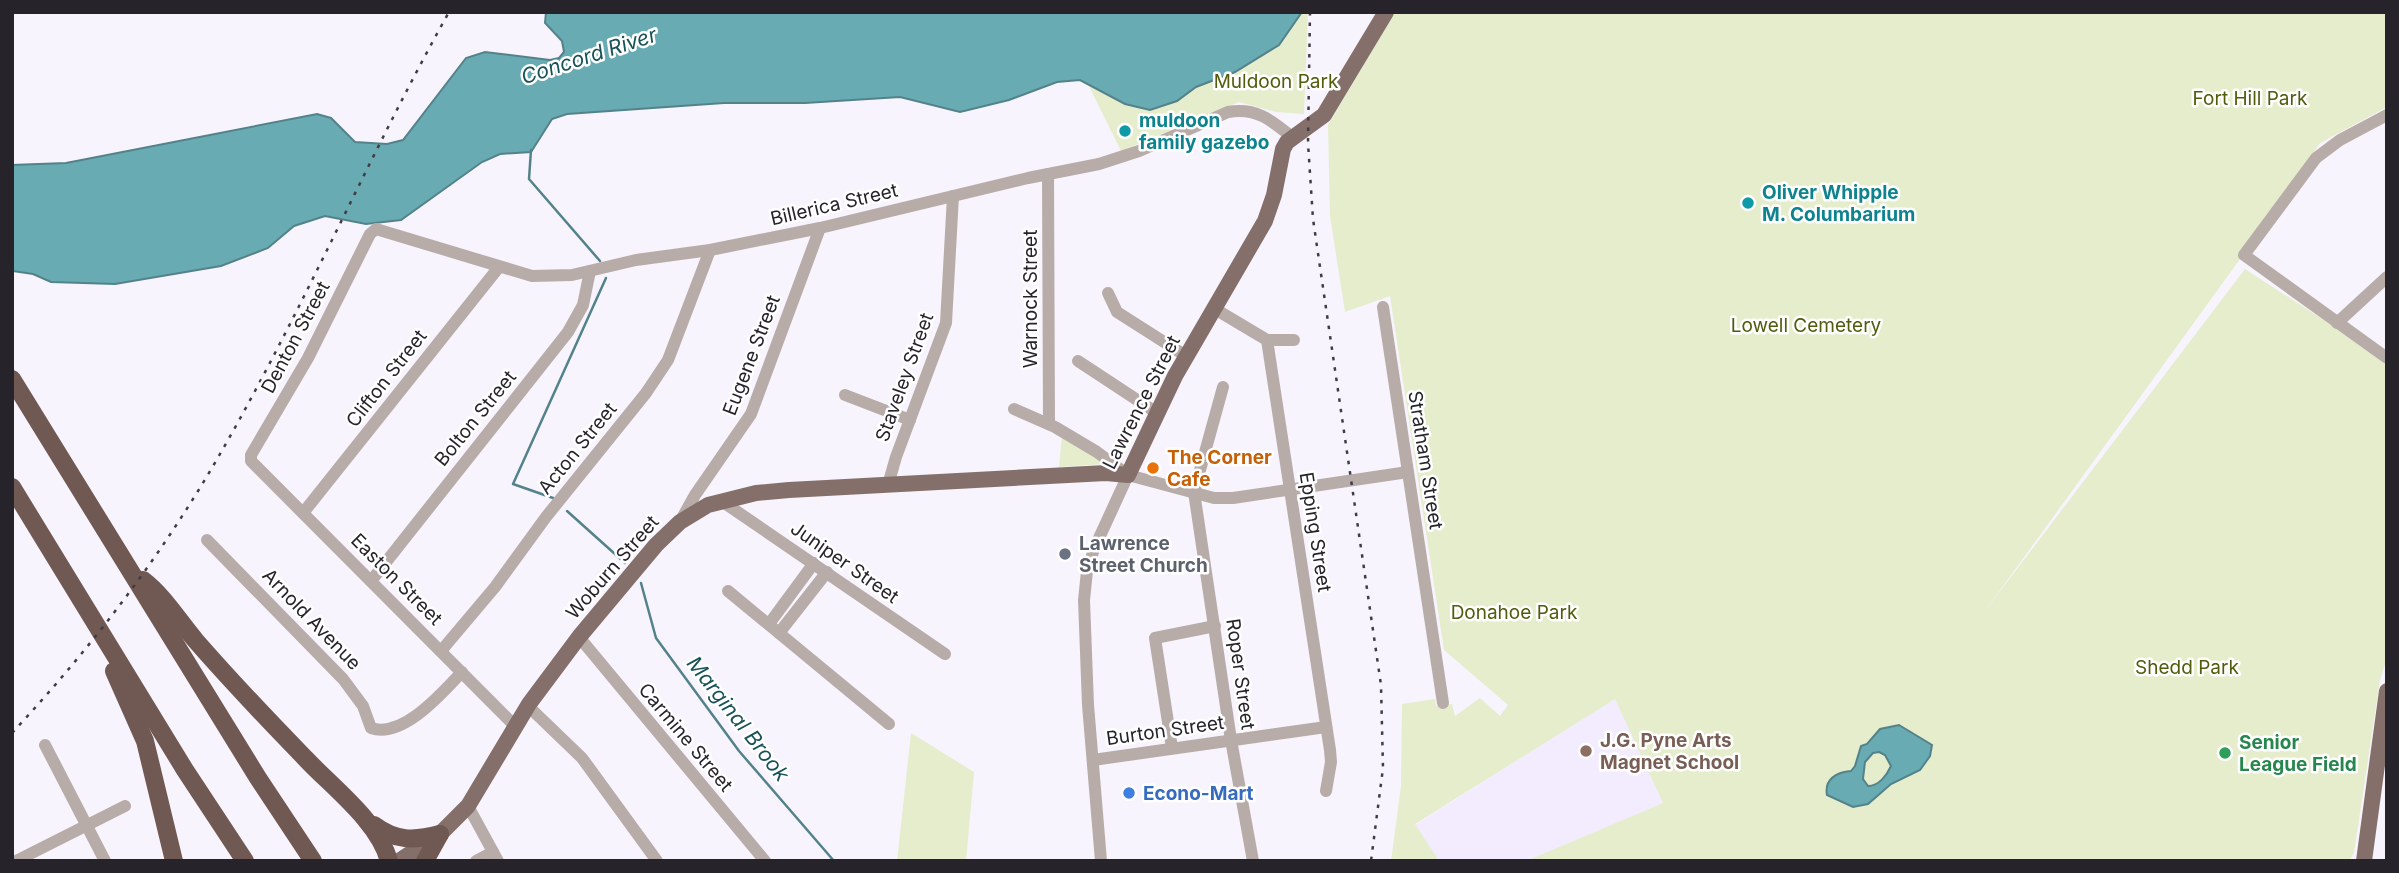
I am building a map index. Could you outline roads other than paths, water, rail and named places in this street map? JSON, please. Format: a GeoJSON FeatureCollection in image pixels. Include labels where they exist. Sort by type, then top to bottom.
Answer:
{"type":"FeatureCollection","features":[{"type":"Feature","properties":{"kind":"highway"},"geometry":{"type":"LineString","coordinates":[[12,379],[129,569],[359,814],[382,842],[389,861]]}},
{"type":"Feature","properties":{"kind":"highway"},"geometry":{"type":"LineString","coordinates":[[12,487],[92,618],[107,650],[145,741],[174,861]]}},
{"type":"Feature","properties":{"kind":"highway"},"geometry":{"type":"LineString","coordinates":[[150,593],[251,767],[313,861]]}},
{"type":"Feature","properties":{"kind":"highway"},"geometry":{"type":"LineString","coordinates":[[107,650],[245,861]]}},
{"type":"Feature","properties":{"kind":"highway"},"geometry":{"type":"LineString","coordinates":[[359,814],[398,839],[413,840],[440,834]]}},
{"type":"Feature","properties":{"kind":"highway"},"geometry":{"type":"LineString","coordinates":[[425,861],[440,834]]}},
{"type":"Feature","properties":{"kind":"main road"},"geometry":{"type":"LineString","coordinates":[[1292,137],[1324,115],[1386,12]]}},
{"type":"Feature","properties":{"kind":"main road","name":"Lawrence Street"},"geometry":{"type":"LineString","coordinates":[[1128,475],[1186,356],[1265,221],[1274,195],[1283,149],[1292,137]]}},
{"type":"Feature","properties":{"kind":"main road","name":"Woburn Street"},"geometry":{"type":"LineString","coordinates":[[399,861],[440,834],[468,807],[515,726],[579,636],[656,545],[680,522],[708,505],[756,493],[1081,474],[1128,475]]}},
{"type":"Feature","properties":{"kind":"main road"},"geometry":{"type":"LineString","coordinates":[[2364,861],[2387,691]]}},
{"type":"Feature","properties":{"kind":"street","name":"Billerica Street"},"geometry":{"type":"LineString","coordinates":[[373,231],[386,231],[531,276],[548,277],[636,260],[710,250],[820,228],[1125,156],[1214,117],[1238,110],[1266,116],[1292,137]]}},
{"type":"Feature","properties":{"kind":"street"},"geometry":{"type":"LineString","coordinates":[[2385,119],[2321,153],[2304,172],[2244,255],[2387,358]]}},
{"type":"Feature","properties":{"kind":"street","name":"Warnock Street"},"geometry":{"type":"LineString","coordinates":[[1048,174],[1049,424]]}},
{"type":"Feature","properties":{"kind":"street","name":"Staveley Street"},"geometry":{"type":"LineString","coordinates":[[888,485],[946,323],[953,196]]}},
{"type":"Feature","properties":{"kind":"street","name":"Eugene Street"},"geometry":{"type":"LineString","coordinates":[[680,522],[695,495],[751,414],[820,228]]}},
{"type":"Feature","properties":{"kind":"street","name":"Denton Street"},"geometry":{"type":"LineString","coordinates":[[251,460],[308,358],[373,231]]}},
{"type":"Feature","properties":{"kind":"street","name":"Acton Street"},"geometry":{"type":"LineString","coordinates":[[441,651],[495,587],[546,517],[646,393],[668,360],[710,250]]}},
{"type":"Feature","properties":{"kind":"street","name":"Clifton Street"},"geometry":{"type":"LineString","coordinates":[[303,513],[499,267]]}},
{"type":"Feature","properties":{"kind":"street","name":"Bolton Street"},"geometry":{"type":"LineString","coordinates":[[372,581],[568,332],[583,305],[590,271]]}},
{"type":"Feature","properties":{"kind":"street"},"geometry":{"type":"LineString","coordinates":[[2337,323],[2387,276]]}},
{"type":"Feature","properties":{"kind":"street"},"geometry":{"type":"LineString","coordinates":[[1108,293],[1117,312],[1186,356]]}},
{"type":"Feature","properties":{"kind":"street","name":"Stratham Street"},"geometry":{"type":"LineString","coordinates":[[1383,307],[1443,703]]}},
{"type":"Feature","properties":{"kind":"street"},"geometry":{"type":"LineString","coordinates":[[1215,309],[1267,340],[1293,340]]}},
{"type":"Feature","properties":{"kind":"street","name":"Epping Street"},"geometry":{"type":"LineString","coordinates":[[1267,340],[1331,762],[1326,791]]}},
{"type":"Feature","properties":{"kind":"street"},"geometry":{"type":"LineString","coordinates":[[1078,361],[1157,413]]}},
{"type":"Feature","properties":{"kind":"street"},"geometry":{"type":"LineString","coordinates":[[1194,492],[1223,387]]}},
{"type":"Feature","properties":{"kind":"street"},"geometry":{"type":"LineString","coordinates":[[845,395],[910,420]]}},
{"type":"Feature","properties":{"kind":"street"},"geometry":{"type":"LineString","coordinates":[[1014,409],[1049,424],[1097,452],[1128,475],[1224,499],[1408,472]]}},
{"type":"Feature","properties":{"kind":"street","name":"Easton Street"},"geometry":{"type":"LineString","coordinates":[[251,460],[515,726]]}},
{"type":"Feature","properties":{"kind":"street","name":"Lawrence Street"},"geometry":{"type":"LineString","coordinates":[[1101,861],[1084,600],[1087,571],[1094,549],[1128,475]]}},
{"type":"Feature","properties":{"kind":"street","name":"Roper Street"},"geometry":{"type":"LineString","coordinates":[[1194,492],[1231,740],[1253,861]]}},
{"type":"Feature","properties":{"kind":"street","name":"Juniper Street"},"geometry":{"type":"LineString","coordinates":[[723,502],[945,654]]}},
{"type":"Feature","properties":{"kind":"street","name":"Arnold Avenue"},"geometry":{"type":"LineString","coordinates":[[207,540],[344,678],[363,706],[371,728],[379,731],[390,730],[425,712],[462,672]]}},
{"type":"Feature","properties":{"kind":"street"},"geometry":{"type":"LineString","coordinates":[[774,628],[814,564]]}},
{"type":"Feature","properties":{"kind":"street"},"geometry":{"type":"LineString","coordinates":[[774,628],[827,572]]}},
{"type":"Feature","properties":{"kind":"street"},"geometry":{"type":"LineString","coordinates":[[728,591],[889,724]]}},
{"type":"Feature","properties":{"kind":"street"},"geometry":{"type":"LineString","coordinates":[[1172,748],[1155,638],[1214,626]]}},
{"type":"Feature","properties":{"kind":"street","name":"Carmine Street"},"geometry":{"type":"LineString","coordinates":[[579,636],[765,861]]}},
{"type":"Feature","properties":{"kind":"street"},"geometry":{"type":"LineString","coordinates":[[528,706],[582,758],[657,861]]}},
{"type":"Feature","properties":{"kind":"street","name":"Burton Street"},"geometry":{"type":"LineString","coordinates":[[1093,760],[1326,727]]}},
{"type":"Feature","properties":{"kind":"street"},"geometry":{"type":"LineString","coordinates":[[46,745],[105,861]]}},
{"type":"Feature","properties":{"kind":"street"},"geometry":{"type":"LineString","coordinates":[[16,861],[125,806]]}},
{"type":"Feature","properties":{"kind":"street"},"geometry":{"type":"LineString","coordinates":[[468,807],[496,856],[476,861]]}},
{"type":"Feature","properties":{"kind":"water","name":"Concord River"},"geometry":{"type":"Polygon","coordinates":[[[546,12],[1302,12],[1279,45],[1235,72],[1196,87],[1177,101],[1150,110],[1125,104],[1080,80],[1057,82],[1009,100],[960,112],[900,97],[805,103],[724,103],[567,114],[552,119],[531,152],[500,154],[482,162],[401,220],[366,224],[325,216],[294,226],[268,248],[221,266],[115,284],[51,282],[33,274],[12,271],[12,165],[66,163],[317,114],[331,118],[355,142],[387,144],[403,140],[466,58],[485,52],[550,60],[559,58],[564,52],[562,41],[545,23],[546,12]]]}},
{"type":"Feature","properties":{"kind":"water"},"geometry":{"type":"Polygon","coordinates":[[[1899,725],[1932,745],[1930,756],[1920,770],[1891,784],[1868,804],[1853,807],[1827,795],[1828,785],[1833,777],[1851,771],[1861,746],[1867,744],[1880,729],[1899,725]],[[1873,753],[1865,762],[1863,779],[1868,786],[1879,782],[1891,766],[1885,755],[1873,753]]]}},
{"type":"Feature","properties":{"kind":"waterway","name":"Marginal Brook"},"geometry":{"type":"LineString","coordinates":[[531,150],[529,179],[600,261]]}},
{"type":"Feature","properties":{"kind":"waterway","name":"Marginal Brook"},"geometry":{"type":"LineString","coordinates":[[553,498],[513,484],[606,278]]}},
{"type":"Feature","properties":{"kind":"waterway","name":"Marginal Brook"},"geometry":{"type":"LineString","coordinates":[[567,511],[625,563]]}},
{"type":"Feature","properties":{"kind":"waterway","name":"Marginal Brook"},"geometry":{"type":"LineString","coordinates":[[641,583],[656,638],[739,751],[834,861]]}},
{"type":"Feature","properties":{"kind":"railway"},"geometry":{"type":"LineString","coordinates":[[12,733],[98,634],[150,564],[198,491],[279,345],[449,12]]}},
{"type":"Feature","properties":{"kind":"railway"},"geometry":{"type":"LineString","coordinates":[[1310,12],[1308,143],[1313,219],[1381,685],[1383,768],[1371,861]]}},
{"type":"Feature","properties":{"kind":"place","name":"muldoon family gazebo"},"geometry":{"type":"Point","coordinates":[1125,131]}},
{"type":"Feature","properties":{"kind":"place","name":"Oliver Whipple M. Columbarium"},"geometry":{"type":"Point","coordinates":[1748,203]}},
{"type":"Feature","properties":{"kind":"place","name":"The Corner Cafe"},"geometry":{"type":"Point","coordinates":[1153,468]}},
{"type":"Feature","properties":{"kind":"place","name":"Lawrence Street Church"},"geometry":{"type":"Point","coordinates":[1065,554]}},
{"type":"Feature","properties":{"kind":"place","name":"J.G. Pyne Arts Magnet School"},"geometry":{"type":"Point","coordinates":[1586,751]}},
{"type":"Feature","properties":{"kind":"place","name":"Senior League Field"},"geometry":{"type":"Point","coordinates":[2225,753]}},
{"type":"Feature","properties":{"kind":"place","name":"Econo-Mart"},"geometry":{"type":"Point","coordinates":[1129,793]}},
{"type":"Feature","properties":{"kind":"park label","name":"Muldoon Park"},"geometry":{"type":"Point","coordinates":[1276,81]}},
{"type":"Feature","properties":{"kind":"park label","name":"Fort Hill Park"},"geometry":{"type":"Point","coordinates":[2250,98]}},
{"type":"Feature","properties":{"kind":"park label","name":"Lowell Cemetery"},"geometry":{"type":"Point","coordinates":[1806,325]}},
{"type":"Feature","properties":{"kind":"park label","name":"Donahoe Park"},"geometry":{"type":"Point","coordinates":[1514,612]}},
{"type":"Feature","properties":{"kind":"park label","name":"Shedd Park"},"geometry":{"type":"Point","coordinates":[2187,667]}}]}
